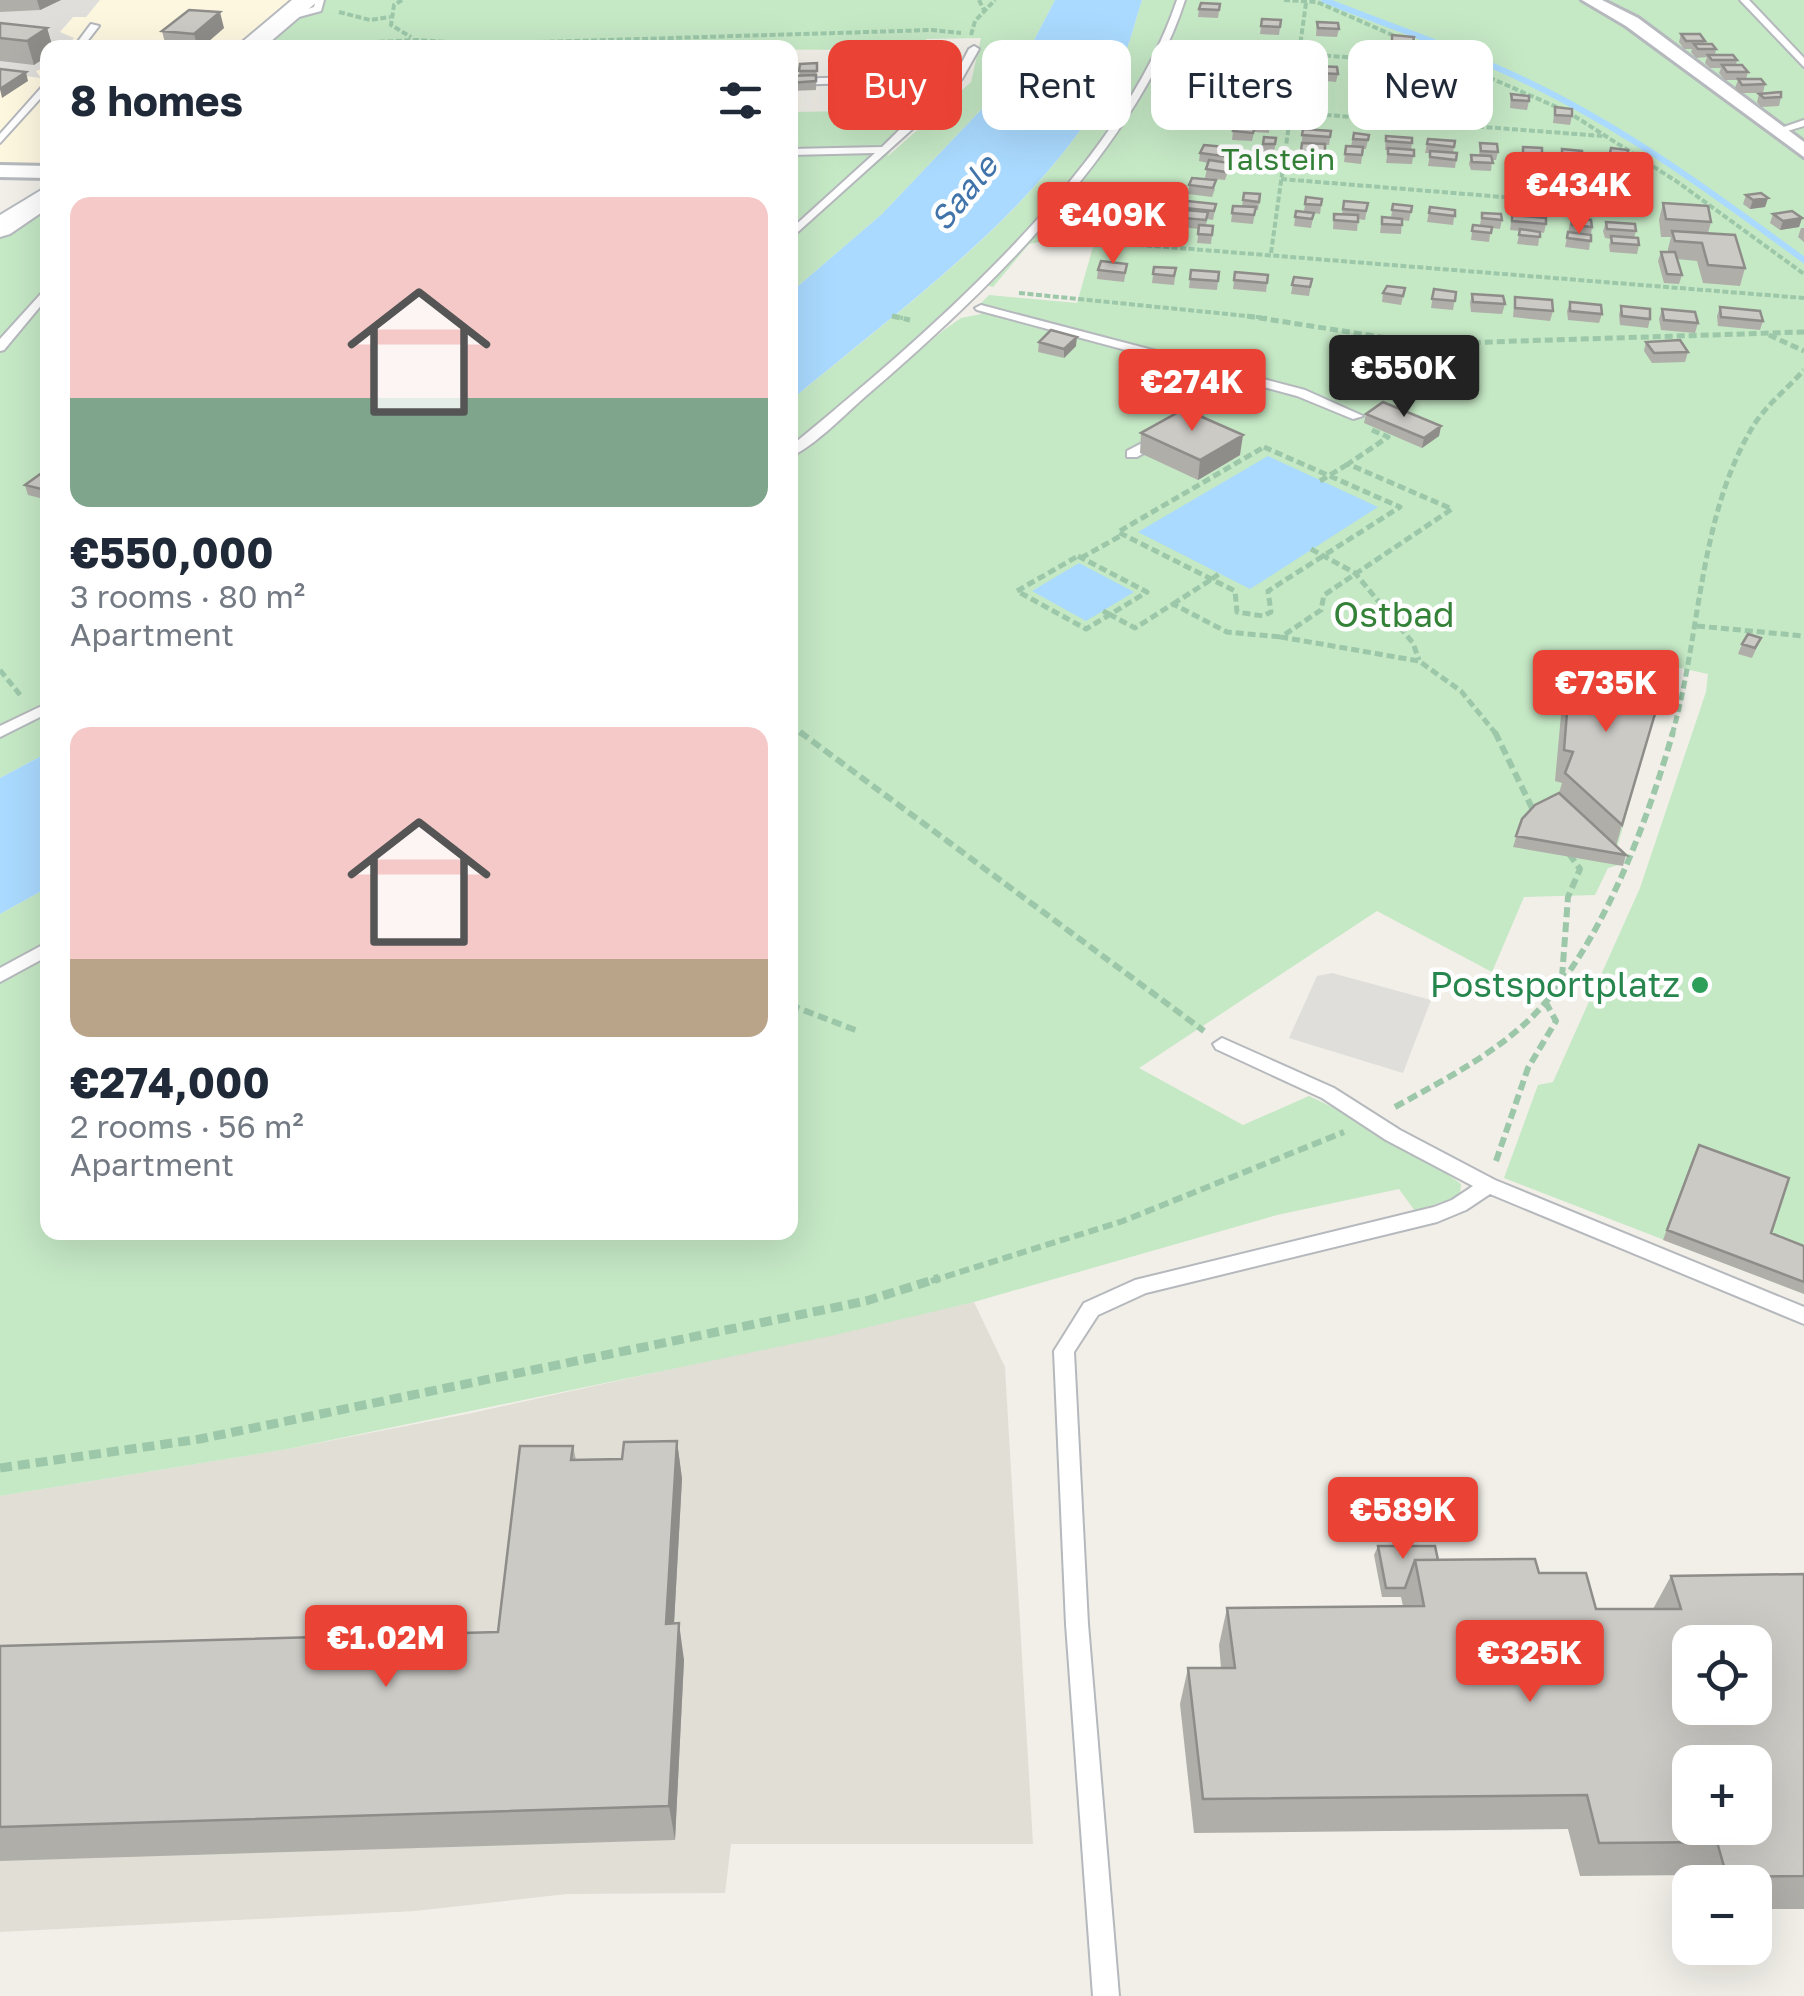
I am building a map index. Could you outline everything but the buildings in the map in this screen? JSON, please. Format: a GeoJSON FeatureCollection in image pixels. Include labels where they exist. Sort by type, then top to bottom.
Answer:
{"type":"FeatureCollection","features":[{"type":"Feature","properties":{"kind":"street"},"geometry":{"type":"LineString","coordinates":[[1590,0],[1632,22],[1804,151]]}},
{"type":"Feature","properties":{"kind":"street"},"geometry":{"type":"LineString","coordinates":[[258,40],[284,18],[315,3]]}},
{"type":"Feature","properties":{"kind":"street"},"geometry":{"type":"LineString","coordinates":[[0,171],[40,172]]}},
{"type":"Feature","properties":{"kind":"street"},"geometry":{"type":"LineString","coordinates":[[0,228],[40,200]]}},
{"type":"Feature","properties":{"kind":"lane"},"geometry":{"type":"LineString","coordinates":[[1166,40],[1181,0]]}},
{"type":"Feature","properties":{"kind":"lane"},"geometry":{"type":"LineString","coordinates":[[1744,0],[1804,64]]}},
{"type":"Feature","properties":{"kind":"lane"},"geometry":{"type":"LineString","coordinates":[[83,40],[94,26]]}},
{"type":"Feature","properties":{"kind":"lane"},"geometry":{"type":"LineString","coordinates":[[962,68],[972,44]]}},
{"type":"Feature","properties":{"kind":"lane"},"geometry":{"type":"LineString","coordinates":[[798,446],[939,328],[978,289],[1052,208],[1134,100],[1151,69]]}},
{"type":"Feature","properties":{"kind":"lane"},"geometry":{"type":"LineString","coordinates":[[798,82],[828,81]]}},
{"type":"Feature","properties":{"kind":"lane"},"geometry":{"type":"LineString","coordinates":[[0,140],[40,92]]}},
{"type":"Feature","properties":{"kind":"lane"},"geometry":{"type":"LineString","coordinates":[[0,116],[20,116]]}},
{"type":"Feature","properties":{"kind":"lane"},"geometry":{"type":"LineString","coordinates":[[1777,131],[1804,123]]}},
{"type":"Feature","properties":{"kind":"lane"},"geometry":{"type":"LineString","coordinates":[[798,229],[906,130]]}},
{"type":"Feature","properties":{"kind":"lane"},"geometry":{"type":"LineString","coordinates":[[798,152],[882,150]]}},
{"type":"Feature","properties":{"kind":"lane"},"geometry":{"type":"LineString","coordinates":[[0,347],[40,299]]}},
{"type":"Feature","properties":{"kind":"lane"},"geometry":{"type":"LineString","coordinates":[[981,308],[1301,393],[1357,416]]}},
{"type":"Feature","properties":{"kind":"lane"},"geometry":{"type":"LineString","coordinates":[[1132,454],[1188,423],[1215,395],[1222,371]]}},
{"type":"Feature","properties":{"kind":"lane"},"geometry":{"type":"LineString","coordinates":[[0,732],[40,712]]}},
{"type":"Feature","properties":{"kind":"lane"},"geometry":{"type":"LineString","coordinates":[[0,976],[40,953]]}},
{"type":"Feature","properties":{"kind":"lane"},"geometry":{"type":"LineString","coordinates":[[1222,1044],[1328,1093],[1488,1185],[1804,1316]]}},
{"type":"Feature","properties":{"kind":"lane"},"geometry":{"type":"LineString","coordinates":[[1106,1996],[1077,1624],[1064,1351],[1092,1310],[1142,1286],[1437,1214],[1488,1185]]}},
{"type":"Feature","properties":{"kind":"path"},"geometry":{"type":"LineString","coordinates":[[402,0],[394,5],[391,25],[417,40]]}},
{"type":"Feature","properties":{"kind":"path"},"geometry":{"type":"LineString","coordinates":[[978,0],[984,10]]}},
{"type":"Feature","properties":{"kind":"path"},"geometry":{"type":"LineString","coordinates":[[687,40],[932,30],[954,32],[972,44],[984,10],[995,0]]}},
{"type":"Feature","properties":{"kind":"path"},"geometry":{"type":"LineString","coordinates":[[1284,0],[1317,2],[1403,40]]}},
{"type":"Feature","properties":{"kind":"path"},"geometry":{"type":"LineString","coordinates":[[1301,40],[1306,2]]}},
{"type":"Feature","properties":{"kind":"path"},"geometry":{"type":"LineString","coordinates":[[315,3],[370,20],[390,17]]}},
{"type":"Feature","properties":{"kind":"path"},"geometry":{"type":"LineString","coordinates":[[1493,77],[1532,92],[1606,136],[1676,181],[1804,274]]}},
{"type":"Feature","properties":{"kind":"path"},"geometry":{"type":"LineString","coordinates":[[1134,100],[1151,102]]}},
{"type":"Feature","properties":{"kind":"path"},"geometry":{"type":"LineString","coordinates":[[1328,117],[1606,136]]}},
{"type":"Feature","properties":{"kind":"path"},"geometry":{"type":"LineString","coordinates":[[1271,253],[1287,130]]}},
{"type":"Feature","properties":{"kind":"path"},"geometry":{"type":"LineString","coordinates":[[1281,179],[1640,208]]}},
{"type":"Feature","properties":{"kind":"path"},"geometry":{"type":"LineString","coordinates":[[1044,236],[1804,298]]}},
{"type":"Feature","properties":{"kind":"path"},"geometry":{"type":"LineString","coordinates":[[978,289],[1258,316],[1426,344],[1804,332]]}},
{"type":"Feature","properties":{"kind":"path"},"geometry":{"type":"LineString","coordinates":[[888,319],[895,312]]}},
{"type":"Feature","properties":{"kind":"path"},"geometry":{"type":"LineString","coordinates":[[1768,334],[1804,350]]}},
{"type":"Feature","properties":{"kind":"path"},"geometry":{"type":"LineString","coordinates":[[0,1468],[200,1439],[866,1301],[1123,1221],[1318,1145],[1370,1120],[1504,1043],[1546,1002],[1583,947],[1626,861],[1668,746],[1692,661],[1708,545],[1728,475],[1754,424],[1803,373]]}},
{"type":"Feature","properties":{"kind":"path"},"geometry":{"type":"LineString","coordinates":[[1320,480],[1388,437],[1350,420],[1357,416]]}},
{"type":"Feature","properties":{"kind":"path"},"geometry":{"type":"LineString","coordinates":[[1264,447],[1328,476],[1400,507],[1268,591],[1271,612],[1264,616],[1248,617],[1236,612],[1234,591],[1118,532],[1264,447]]}},
{"type":"Feature","properties":{"kind":"path"},"geometry":{"type":"LineString","coordinates":[[1281,637],[1320,610],[1324,594],[1452,510],[1348,464]]}},
{"type":"Feature","properties":{"kind":"path"},"geometry":{"type":"LineString","coordinates":[[1081,558],[1123,534]]}},
{"type":"Feature","properties":{"kind":"path"},"geometry":{"type":"LineString","coordinates":[[1312,550],[1355,573],[1413,643],[1419,661]]}},
{"type":"Feature","properties":{"kind":"path"},"geometry":{"type":"LineString","coordinates":[[1078,556],[1147,592],[1106,613],[1086,629],[1017,591],[1078,556]]}},
{"type":"Feature","properties":{"kind":"path"},"geometry":{"type":"LineString","coordinates":[[1106,613],[1135,628],[1220,574]]}},
{"type":"Feature","properties":{"kind":"path"},"geometry":{"type":"LineString","coordinates":[[1173,604],[1227,632],[1281,637],[1419,661],[1438,672],[1483,710],[1503,738],[1536,820]]}},
{"type":"Feature","properties":{"kind":"path"},"geometry":{"type":"LineString","coordinates":[[1236,606],[1253,612]]}},
{"type":"Feature","properties":{"kind":"path"},"geometry":{"type":"LineString","coordinates":[[1696,626],[1804,636]]}},
{"type":"Feature","properties":{"kind":"path"},"geometry":{"type":"LineString","coordinates":[[0,670],[40,710]]}},
{"type":"Feature","properties":{"kind":"path"},"geometry":{"type":"LineString","coordinates":[[798,731],[1222,1044]]}},
{"type":"Feature","properties":{"kind":"path"},"geometry":{"type":"LineString","coordinates":[[1561,843],[1580,869],[1568,897],[1562,978]]}},
{"type":"Feature","properties":{"kind":"path"},"geometry":{"type":"LineString","coordinates":[[1488,1185],[1528,1068],[1556,1022],[1546,1002]]}},
{"type":"Feature","properties":{"kind":"path"},"geometry":{"type":"LineString","coordinates":[[798,1009],[858,1031]]}},
{"type":"Feature","properties":{"kind":"shaded area"},"geometry":{"type":"Polygon","coordinates":[[[0,0],[100,0],[86,17],[73,17],[60,32],[72,40],[40,40],[40,70],[36,71],[40,78],[0,73],[0,0]]]}},
{"type":"Feature","properties":{"kind":"shaded area"},"geometry":{"type":"Polygon","coordinates":[[[100,0],[298,0],[247,40],[72,40],[59,33],[73,17],[86,17],[100,0]]]}},
{"type":"Feature","properties":{"kind":"shaded area"},"geometry":{"type":"Polygon","coordinates":[[[40,68],[40,164],[0,166],[0,73],[40,68]]]}},
{"type":"Feature","properties":{"kind":"shaded area"},"geometry":{"type":"Polygon","coordinates":[[[1332,973],[1431,1000],[1403,1073],[1289,1038],[1317,976],[1332,973]]]}},
{"type":"Feature","properties":{"kind":"shaded area"},"geometry":{"type":"Polygon","coordinates":[[[974,1302],[1005,1367],[1033,1844],[731,1844],[725,1893],[567,1894],[415,1911],[0,1932],[0,1496],[288,1449],[472,1413],[974,1302]]]}},
{"type":"Feature","properties":{"kind":"green space"},"geometry":{"type":"Polygon","coordinates":[[[318,0],[1055,0],[1034,40],[982,40],[982,109],[962,130],[962,90],[971,82],[981,38],[828,40],[828,50],[798,50],[798,40],[270,40],[318,0]]]}},
{"type":"Feature","properties":{"kind":"green space"},"geometry":{"type":"Polygon","coordinates":[[[1142,0],[1804,0],[1804,1294],[1504,1178],[1538,1085],[1553,1082],[1640,888],[1706,692],[1708,674],[1667,665],[1645,723],[1652,725],[1615,855],[1622,864],[1608,868],[1595,895],[1524,897],[1492,972],[1377,911],[1139,1068],[1243,1125],[1309,1096],[1425,1159],[1461,1184],[1460,1196],[1415,1211],[1399,1189],[1277,1215],[974,1302],[835,1335],[288,1449],[0,1496],[0,982],[40,959],[40,1240],[798,1240],[798,452],[944,330],[961,318],[981,314],[981,303],[989,295],[1077,303],[1095,240],[1040,236],[1048,240],[1029,244],[993,287],[977,283],[934,327],[798,440],[798,394],[973,248],[1056,162],[1080,130],[1131,130],[1130,40],[1142,0]]]}},
{"type":"Feature","properties":{"kind":"green space"},"geometry":{"type":"Polygon","coordinates":[[[828,111],[828,130],[904,130],[887,157],[917,130],[962,130],[882,214],[798,286],[798,112],[828,111]]]}},
{"type":"Feature","properties":{"kind":"green space"},"geometry":{"type":"Polygon","coordinates":[[[40,211],[40,757],[0,778],[0,239],[40,211]]]}},
{"type":"Feature","properties":{"kind":"green space"},"geometry":{"type":"Polygon","coordinates":[[[40,892],[40,945],[0,969],[0,914],[40,892]]]}},
{"type":"Feature","properties":{"kind":"water"},"geometry":{"type":"Polygon","coordinates":[[[1055,0],[1142,0],[1129,40],[1034,40],[1055,0]]]}},
{"type":"Feature","properties":{"kind":"water","name":"Saale"},"geometry":{"type":"Polygon","coordinates":[[[982,109],[982,130],[1080,130],[1016,206],[972,248],[798,394],[798,286],[882,214],[982,109]]]}},
{"type":"Feature","properties":{"kind":"water"},"geometry":{"type":"Polygon","coordinates":[[[1268,456],[1378,507],[1250,589],[1138,532],[1268,456]]]}},
{"type":"Feature","properties":{"kind":"water"},"geometry":{"type":"Polygon","coordinates":[[[1079,563],[1134,592],[1086,621],[1032,591],[1079,563]]]}},
{"type":"Feature","properties":{"kind":"water"},"geometry":{"type":"Polygon","coordinates":[[[40,757],[40,892],[0,914],[0,778],[40,757]]]}},
{"type":"Feature","properties":{"kind":"waterway"},"geometry":{"type":"LineString","coordinates":[[1324,0],[1484,62],[1572,104],[1674,167],[1804,260]]}},
{"type":"Feature","properties":{"kind":"place","name":"Postsportplatz"},"geometry":{"type":"Point","coordinates":[1700,985]}},
{"type":"Feature","properties":{"kind":"park label","name":"Talstein"},"geometry":{"type":"Point","coordinates":[1278,160]}},
{"type":"Feature","properties":{"kind":"park label","name":"Ostbad"},"geometry":{"type":"Point","coordinates":[1394,615]}}]}
